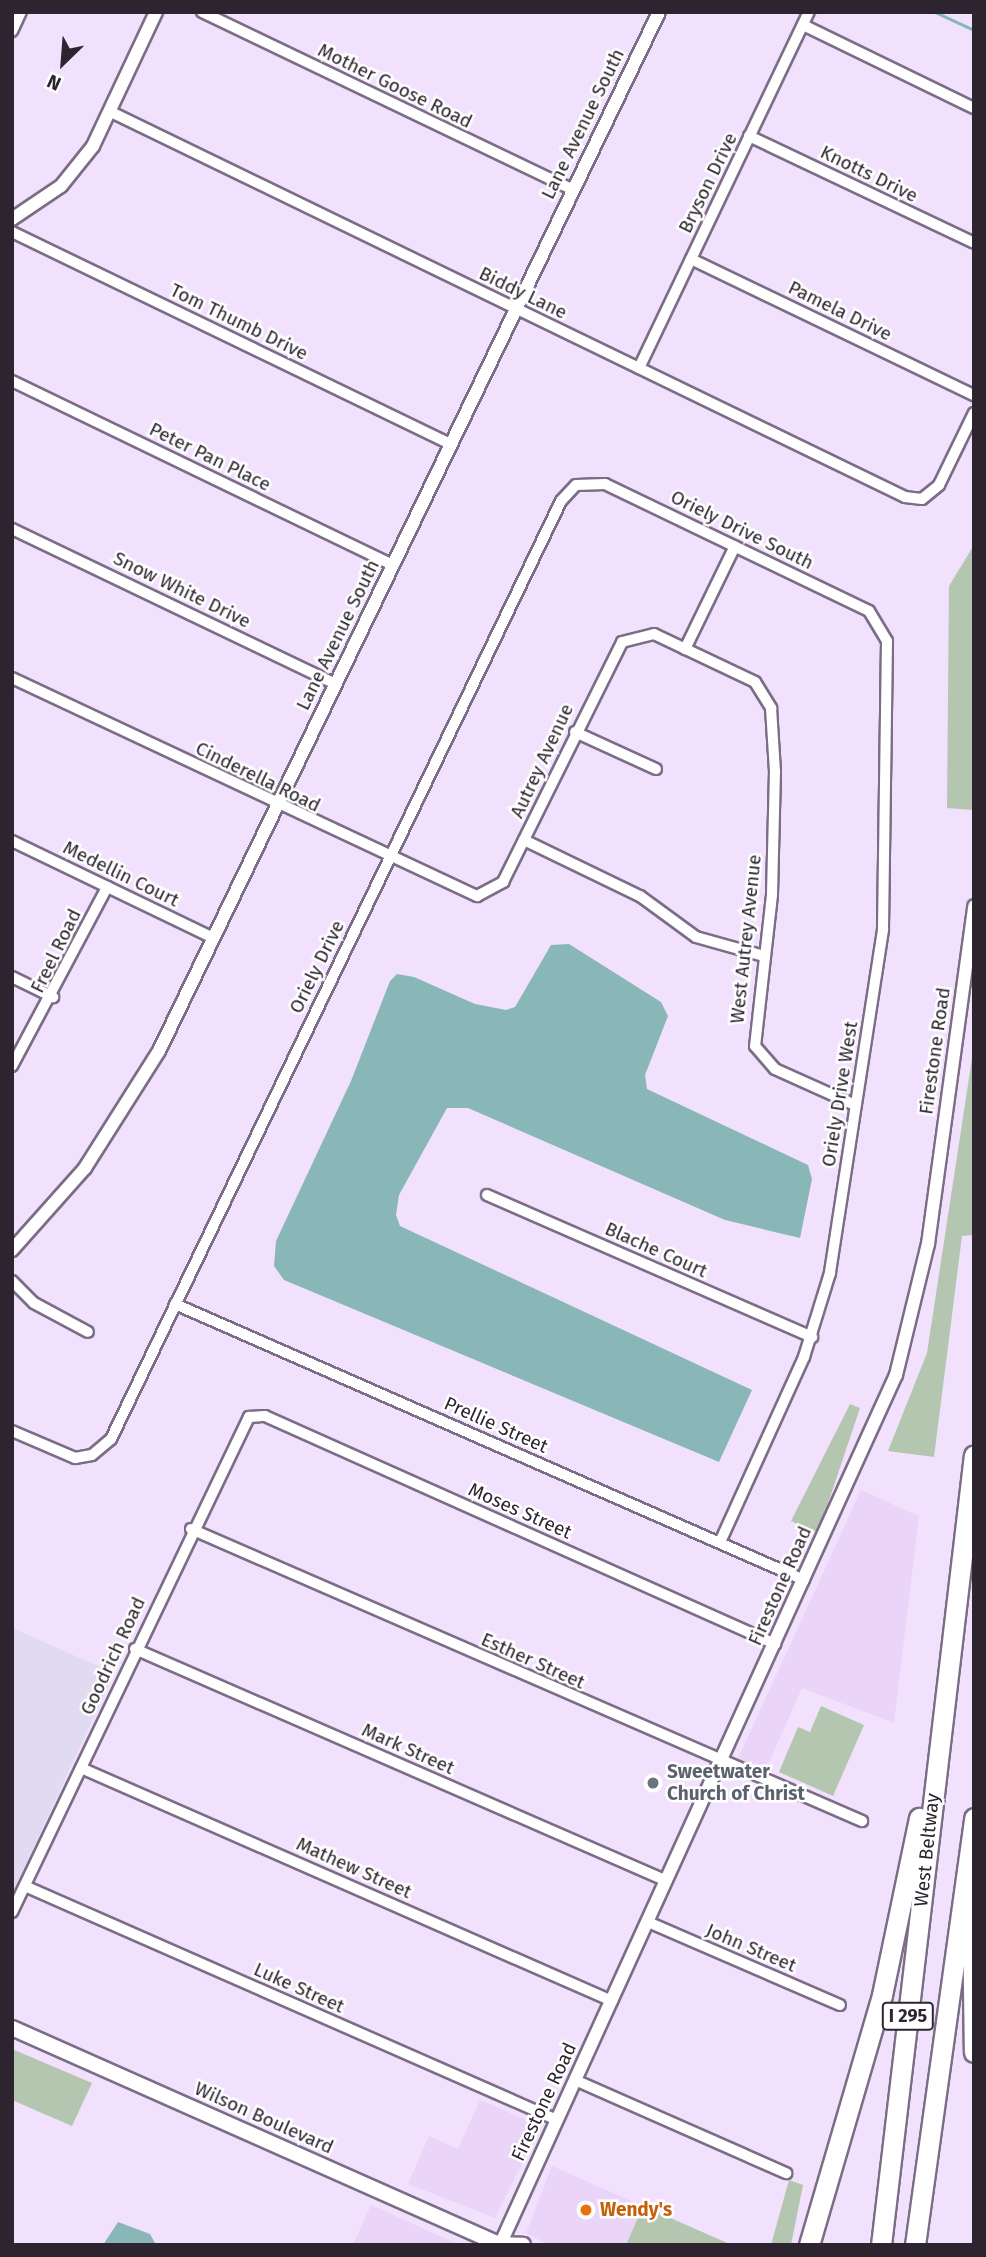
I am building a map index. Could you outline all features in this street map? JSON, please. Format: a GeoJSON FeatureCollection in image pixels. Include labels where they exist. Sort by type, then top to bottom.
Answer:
{"type":"FeatureCollection","features":[{"type":"Feature","properties":{"kind":"highway","name":"West Beltway"},"geometry":{"type":"LineString","coordinates":[[881,2245],[974,1455]]}},
{"type":"Feature","properties":{"kind":"highway"},"geometry":{"type":"LineString","coordinates":[[809,2245],[882,1995],[922,1804],[934,1787]]}},
{"type":"Feature","properties":{"kind":"highway","name":"I 295"},"geometry":{"type":"LineString","coordinates":[[915,2245],[971,1856],[974,1818]]}},
{"type":"Feature","properties":{"kind":"highway"},"geometry":{"type":"LineString","coordinates":[[971,1856],[974,2052]]}},
{"type":"Feature","properties":{"kind":"main road","name":"Wilson Boulevard"},"geometry":{"type":"LineString","coordinates":[[12,2028],[500,2244],[523,2245]]}},
{"type":"Feature","properties":{"kind":"street"},"geometry":{"type":"LineString","coordinates":[[12,31],[21,12]]}},
{"type":"Feature","properties":{"kind":"street"},"geometry":{"type":"LineString","coordinates":[[12,219],[61,186],[111,112],[156,12]]}},
{"type":"Feature","properties":{"kind":"street","name":"Mother Goose Road"},"geometry":{"type":"LineString","coordinates":[[202,12],[573,190]]}},
{"type":"Feature","properties":{"kind":"street","name":"Lane Avenue South"},"geometry":{"type":"LineString","coordinates":[[12,1250],[112,1130],[214,938],[659,12]]}},
{"type":"Feature","properties":{"kind":"street","name":"Bryson Drive"},"geometry":{"type":"LineString","coordinates":[[639,368],[809,12]]}},
{"type":"Feature","properties":{"kind":"street"},"geometry":{"type":"LineString","coordinates":[[803,25],[974,108]]}},
{"type":"Feature","properties":{"kind":"street","name":"Biddy Lane"},"geometry":{"type":"LineString","coordinates":[[111,112],[905,497],[922,499],[939,485],[974,413]]}},
{"type":"Feature","properties":{"kind":"street","name":"Knotts Drive"},"geometry":{"type":"LineString","coordinates":[[749,136],[974,243]]}},
{"type":"Feature","properties":{"kind":"street","name":"Tom Thumb Drive"},"geometry":{"type":"LineString","coordinates":[[12,232],[451,444]]}},
{"type":"Feature","properties":{"kind":"street","name":"Pamela Drive"},"geometry":{"type":"LineString","coordinates":[[691,259],[974,395]]}},
{"type":"Feature","properties":{"kind":"street","name":"Peter Pan Place"},"geometry":{"type":"LineString","coordinates":[[12,381],[393,565]]}},
{"type":"Feature","properties":{"kind":"street","name":"Oriely Drive South"},"geometry":{"type":"LineString","coordinates":[[576,485],[606,484],[869,611],[884,628]]}},
{"type":"Feature","properties":{"kind":"street","name":"Oriely Drive"},"geometry":{"type":"LineString","coordinates":[[12,1431],[84,1457],[111,1439],[561,501],[576,485]]}},
{"type":"Feature","properties":{"kind":"street","name":"Snow White Drive"},"geometry":{"type":"LineString","coordinates":[[12,529],[336,684]]}},
{"type":"Feature","properties":{"kind":"street"},"geometry":{"type":"LineString","coordinates":[[685,649],[735,546]]}},
{"type":"Feature","properties":{"kind":"street","name":"Oriely Drive West"},"geometry":{"type":"LineString","coordinates":[[720,1542],[812,1337],[830,1273],[887,886],[884,628]]}},
{"type":"Feature","properties":{"kind":"street","name":"Autrey Avenue"},"geometry":{"type":"LineString","coordinates":[[491,892],[524,840],[575,732],[622,642],[654,634],[685,649]]}},
{"type":"Feature","properties":{"kind":"street","name":"West Autrey Avenue"},"geometry":{"type":"LineString","coordinates":[[685,649],[755,682],[771,708],[775,771],[764,956],[754,1035],[759,1055],[775,1069],[855,1105]]}},
{"type":"Feature","properties":{"kind":"street","name":"Cinderella Road"},"geometry":{"type":"LineString","coordinates":[[12,678],[463,894],[491,892]]}},
{"type":"Feature","properties":{"kind":"street"},"geometry":{"type":"LineString","coordinates":[[575,732],[656,769]]}},
{"type":"Feature","properties":{"kind":"street"},"geometry":{"type":"LineString","coordinates":[[524,840],[640,896],[696,937],[764,956]]}},
{"type":"Feature","properties":{"kind":"street","name":"Medellin Court"},"geometry":{"type":"LineString","coordinates":[[12,841],[214,938]]}},
{"type":"Feature","properties":{"kind":"street","name":"Freel Road"},"geometry":{"type":"LineString","coordinates":[[12,1066],[53,997],[107,887]]}},
{"type":"Feature","properties":{"kind":"street","name":"Firestone Road"},"geometry":{"type":"LineString","coordinates":[[500,2244],[896,1375],[919,1296],[974,906]]}},
{"type":"Feature","properties":{"kind":"street"},"geometry":{"type":"LineString","coordinates":[[12,977],[53,997]]}},
{"type":"Feature","properties":{"kind":"street","name":"Blache Court"},"geometry":{"type":"LineString","coordinates":[[486,1195],[812,1337]]}},
{"type":"Feature","properties":{"kind":"street"},"geometry":{"type":"LineString","coordinates":[[12,1282],[34,1303],[88,1332]]}},
{"type":"Feature","properties":{"kind":"street","name":"Prellie Street"},"geometry":{"type":"LineString","coordinates":[[175,1304],[804,1580]]}},
{"type":"Feature","properties":{"kind":"street","name":"Moses Street"},"geometry":{"type":"LineString","coordinates":[[249,1417],[265,1416],[775,1644]]}},
{"type":"Feature","properties":{"kind":"street","name":"Goodrich Road"},"geometry":{"type":"LineString","coordinates":[[12,1912],[27,1887],[191,1529],[249,1417]]}},
{"type":"Feature","properties":{"kind":"street","name":"Esther Street"},"geometry":{"type":"LineString","coordinates":[[191,1529],[720,1763],[862,1821]]}},
{"type":"Feature","properties":{"kind":"street","name":"Mark Street"},"geometry":{"type":"LineString","coordinates":[[135,1649],[667,1881]]}},
{"type":"Feature","properties":{"kind":"street","name":"Mathew Street"},"geometry":{"type":"LineString","coordinates":[[81,1768],[612,2001]]}},
{"type":"Feature","properties":{"kind":"street","name":"Luke Street"},"geometry":{"type":"LineString","coordinates":[[27,1887],[557,2120]]}},
{"type":"Feature","properties":{"kind":"street","name":"John Street"},"geometry":{"type":"LineString","coordinates":[[648,1923],[840,2005]]}},
{"type":"Feature","properties":{"kind":"street"},"geometry":{"type":"LineString","coordinates":[[576,2080],[786,2173]]}},
{"type":"Feature","properties":{"kind":"shaded area"},"geometry":{"type":"Polygon","coordinates":[[[974,545],[973,810],[947,808],[949,586],[974,545]]]}},
{"type":"Feature","properties":{"kind":"shaded area"},"geometry":{"type":"Polygon","coordinates":[[[569,944],[661,1002],[668,1016],[645,1075],[647,1089],[808,1165],[812,1179],[800,1238],[725,1220],[468,1108],[447,1108],[399,1195],[396,1215],[400,1226],[752,1390],[719,1462],[284,1280],[274,1266],[276,1241],[351,1081],[390,981],[397,974],[414,977],[475,1004],[506,1010],[515,1007],[551,945],[569,944]]]}},
{"type":"Feature","properties":{"kind":"shaded area"},"geometry":{"type":"Polygon","coordinates":[[[974,1045],[974,1235],[962,1236],[934,1457],[888,1451],[927,1353],[974,1045]]]}},
{"type":"Feature","properties":{"kind":"shaded area"},"geometry":{"type":"Polygon","coordinates":[[[850,1404],[860,1408],[818,1533],[791,1521],[850,1404]]]}},
{"type":"Feature","properties":{"kind":"shaded area"},"geometry":{"type":"Polygon","coordinates":[[[861,1490],[919,1516],[894,1723],[802,1688],[763,1776],[735,1765],[861,1490]]]}},
{"type":"Feature","properties":{"kind":"shaded area"},"geometry":{"type":"Polygon","coordinates":[[[12,1628],[114,1673],[12,1894],[12,1628]]]}},
{"type":"Feature","properties":{"kind":"shaded area"},"geometry":{"type":"Polygon","coordinates":[[[821,1706],[864,1725],[833,1796],[779,1772],[798,1727],[810,1732],[821,1706]]]}},
{"type":"Feature","properties":{"kind":"shaded area"},"geometry":{"type":"Polygon","coordinates":[[[12,2049],[92,2083],[72,2126],[12,2100],[12,2049]]]}},
{"type":"Feature","properties":{"kind":"shaded area"},"geometry":{"type":"Polygon","coordinates":[[[480,2100],[541,2126],[495,2218],[408,2184],[429,2136],[458,2149],[480,2100]]]}},
{"type":"Feature","properties":{"kind":"shaded area"},"geometry":{"type":"Polygon","coordinates":[[[552,2166],[643,2206],[626,2245],[549,2245],[526,2233],[552,2166]]]}},
{"type":"Feature","properties":{"kind":"shaded area"},"geometry":{"type":"Polygon","coordinates":[[[789,2180],[803,2185],[791,2245],[771,2245],[789,2180]]]}},
{"type":"Feature","properties":{"kind":"shaded area"},"geometry":{"type":"Polygon","coordinates":[[[371,2205],[460,2245],[353,2245],[371,2205]]]}},
{"type":"Feature","properties":{"kind":"shaded area"},"geometry":{"type":"Polygon","coordinates":[[[643,2206],[732,2245],[626,2245],[643,2206]]]}},
{"type":"Feature","properties":{"kind":"shaded area"},"geometry":{"type":"Polygon","coordinates":[[[118,2222],[150,2234],[156,2245],[103,2245],[118,2222]]]}},
{"type":"Feature","properties":{"kind":"waterway"},"geometry":{"type":"LineString","coordinates":[[935,12],[974,30]]}},
{"type":"Feature","properties":{"kind":"place","name":"Sweetwater Church of Christ"},"geometry":{"type":"Point","coordinates":[653,1783]}},
{"type":"Feature","properties":{"kind":"place","name":"Wendy's"},"geometry":{"type":"Point","coordinates":[586,2210]}}]}
